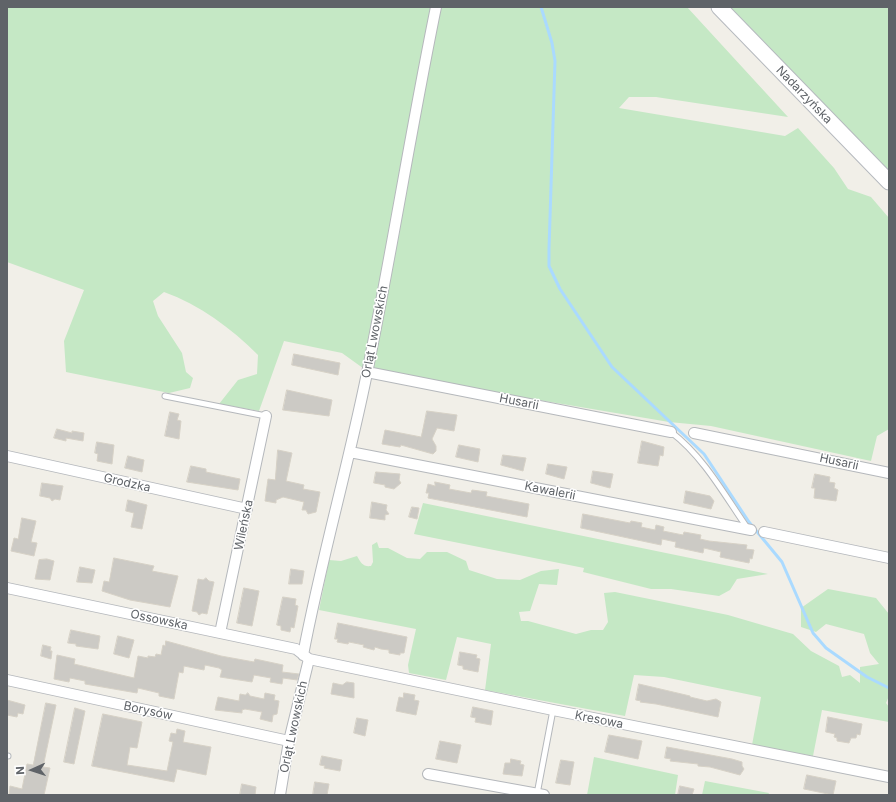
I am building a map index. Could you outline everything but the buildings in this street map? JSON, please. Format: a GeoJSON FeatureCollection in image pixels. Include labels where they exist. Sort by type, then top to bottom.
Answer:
{"type":"FeatureCollection","features":[{"type":"Feature","properties":{"kind":"main road","name":"Nadarzyńska"},"geometry":{"type":"LineString","coordinates":[[719,7],[889,182]]}},
{"type":"Feature","properties":{"kind":"street","name":"Orląt Lwowskich"},"geometry":{"type":"LineString","coordinates":[[280,795],[306,657],[315,591],[350,452],[367,372],[436,7]]}},
{"type":"Feature","properties":{"kind":"street","name":"Husarii"},"geometry":{"type":"LineString","coordinates":[[367,372],[671,432]]}},
{"type":"Feature","properties":{"kind":"street","name":"Wileńska"},"geometry":{"type":"LineString","coordinates":[[220,633],[266,416]]}},
{"type":"Feature","properties":{"kind":"street","name":"Husarii"},"geometry":{"type":"LineString","coordinates":[[694,433],[889,473]]}},
{"type":"Feature","properties":{"kind":"street","name":"Kawalerii"},"geometry":{"type":"LineString","coordinates":[[350,452],[749,530]]}},
{"type":"Feature","properties":{"kind":"street","name":"Grodzka"},"geometry":{"type":"LineString","coordinates":[[7,456],[247,509]]}},
{"type":"Feature","properties":{"kind":"street"},"geometry":{"type":"LineString","coordinates":[[764,532],[889,558]]}},
{"type":"Feature","properties":{"kind":"street","name":"Ossowska"},"geometry":{"type":"LineString","coordinates":[[7,588],[296,649],[306,657]]}},
{"type":"Feature","properties":{"kind":"street","name":"Kresowa"},"geometry":{"type":"LineString","coordinates":[[306,657],[553,710],[889,777]]}},
{"type":"Feature","properties":{"kind":"street","name":"Borysów"},"geometry":{"type":"LineString","coordinates":[[7,680],[289,741]]}},
{"type":"Feature","properties":{"kind":"street"},"geometry":{"type":"LineString","coordinates":[[428,774],[539,794]]}},
{"type":"Feature","properties":{"kind":"lane"},"geometry":{"type":"LineString","coordinates":[[165,396],[266,416]]}},
{"type":"Feature","properties":{"kind":"lane"},"geometry":{"type":"LineString","coordinates":[[671,432],[682,440],[699,459],[749,530]]}},
{"type":"Feature","properties":{"kind":"lane"},"geometry":{"type":"LineString","coordinates":[[539,794],[553,710]]}},
{"type":"Feature","properties":{"kind":"green space"},"geometry":{"type":"Polygon","coordinates":[[[7,7],[687,7],[788,117],[656,97],[629,97],[619,108],[785,136],[798,128],[834,168],[848,189],[871,197],[889,218],[889,429],[877,436],[871,461],[711,426],[669,422],[367,371],[342,353],[284,341],[259,411],[219,404],[238,380],[257,374],[258,355],[214,318],[177,297],[164,292],[153,301],[158,316],[182,353],[186,372],[193,378],[190,388],[169,393],[66,372],[64,341],[84,290],[7,262],[7,7]]]}},
{"type":"Feature","properties":{"kind":"green space"},"geometry":{"type":"Polygon","coordinates":[[[730,7],[889,7],[889,173],[730,7]]]}},
{"type":"Feature","properties":{"kind":"green space"},"geometry":{"type":"Polygon","coordinates":[[[423,503],[768,574],[737,579],[730,590],[719,596],[671,589],[651,589],[583,572],[584,568],[414,534],[423,503]]]}},
{"type":"Feature","properties":{"kind":"green space"},"geometry":{"type":"Polygon","coordinates":[[[377,542],[379,548],[388,548],[407,558],[420,559],[427,552],[447,552],[466,561],[469,570],[497,579],[520,580],[541,571],[559,569],[557,585],[539,584],[530,611],[519,612],[521,621],[528,621],[576,634],[591,630],[603,630],[608,622],[604,593],[615,592],[728,615],[793,634],[811,651],[839,666],[842,677],[850,675],[860,683],[860,667],[879,664],[870,653],[864,634],[826,624],[816,632],[801,627],[801,608],[828,589],[876,598],[889,614],[889,696],[886,703],[889,707],[889,722],[822,710],[813,756],[752,745],[761,697],[664,677],[634,675],[625,716],[485,690],[491,644],[457,637],[446,680],[409,673],[408,665],[416,629],[319,610],[329,560],[341,561],[357,556],[362,564],[371,566],[373,562],[372,545],[377,542]]]}},
{"type":"Feature","properties":{"kind":"green space"},"geometry":{"type":"Polygon","coordinates":[[[594,757],[678,775],[675,795],[587,795],[594,757]]]}},
{"type":"Feature","properties":{"kind":"green space"},"geometry":{"type":"Polygon","coordinates":[[[705,781],[769,793],[768,795],[702,795],[705,781]]]}},
{"type":"Feature","properties":{"kind":"waterway"},"geometry":{"type":"LineString","coordinates":[[541,7],[552,43],[555,61],[549,266],[560,289],[612,367],[704,454],[749,522],[782,562],[813,633],[826,648],[867,677],[889,688]]}}]}
